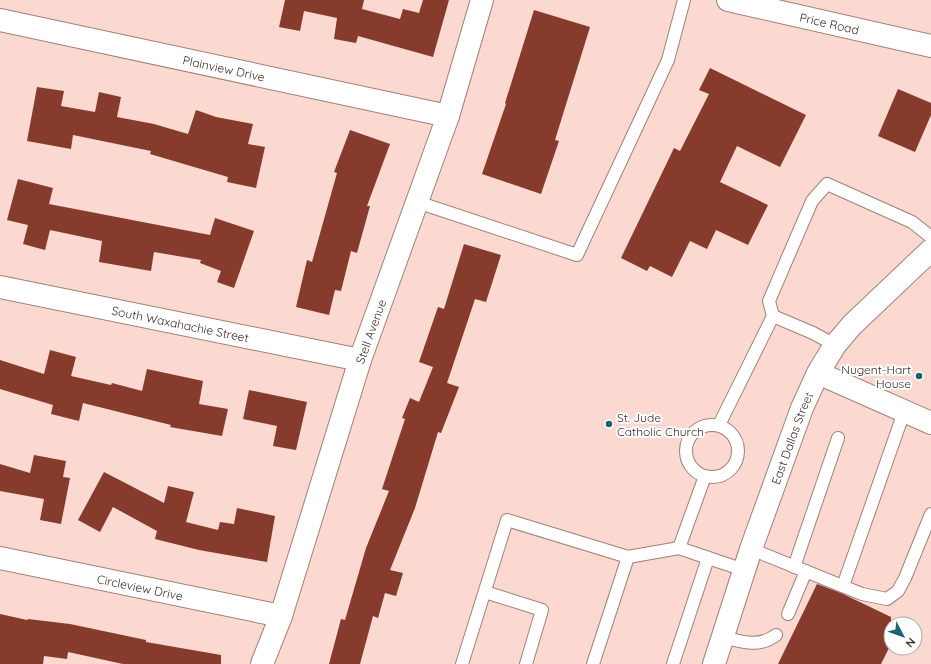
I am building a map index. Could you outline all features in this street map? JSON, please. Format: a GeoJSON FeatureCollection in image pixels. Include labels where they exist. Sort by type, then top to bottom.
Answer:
{"type":"FeatureCollection","features":[{"type":"Feature","properties":{"kind":"street","name":"Stell Avenue"},"geometry":{"type":"LineString","coordinates":[[262,664],[281,616],[360,360],[448,116],[482,0]]}},
{"type":"Feature","properties":{"kind":"street","name":"Price Road"},"geometry":{"type":"LineString","coordinates":[[728,0],[931,46]]}},
{"type":"Feature","properties":{"kind":"street","name":"Plainview Drive"},"geometry":{"type":"LineString","coordinates":[[0,20],[448,116]]}},
{"type":"Feature","properties":{"kind":"street","name":"East Dallas Street"},"geometry":{"type":"LineString","coordinates":[[714,664],[751,549],[802,408],[818,373],[835,345],[872,305],[931,250]]}},
{"type":"Feature","properties":{"kind":"street","name":"South Waxahachie Street"},"geometry":{"type":"LineString","coordinates":[[0,287],[360,360]]}},
{"type":"Feature","properties":{"kind":"street"},"geometry":{"type":"LineString","coordinates":[[818,373],[931,423]]}},
{"type":"Feature","properties":{"kind":"street","name":"Circleview Drive"},"geometry":{"type":"LineString","coordinates":[[0,558],[281,616]]}},
{"type":"Feature","properties":{"kind":"lane"},"geometry":{"type":"LineString","coordinates":[[417,202],[577,255],[668,60],[684,0]]}},
{"type":"Feature","properties":{"kind":"lane"},"geometry":{"type":"LineString","coordinates":[[719,425],[773,316],[769,301],[812,201],[827,184],[912,222],[931,237]]}},
{"type":"Feature","properties":{"kind":"lane"},"geometry":{"type":"LineString","coordinates":[[773,316],[812,332],[835,345]]}},
{"type":"Feature","properties":{"kind":"lane"},"geometry":{"type":"LineString","coordinates":[[843,586],[904,412]]}},
{"type":"Feature","properties":{"kind":"lane"},"geometry":{"type":"LineString","coordinates":[[710,424],[719,425],[727,428],[733,434],[739,450],[738,458],[729,472],[717,477],[705,476],[696,472],[690,466],[686,457],[688,439],[701,427],[710,424]]}},
{"type":"Feature","properties":{"kind":"lane"},"geometry":{"type":"LineString","coordinates":[[794,566],[838,438]]}},
{"type":"Feature","properties":{"kind":"lane"},"geometry":{"type":"LineString","coordinates":[[679,548],[705,476]]}},
{"type":"Feature","properties":{"kind":"lane"},"geometry":{"type":"LineString","coordinates":[[751,549],[862,594],[887,600],[898,591],[905,578],[931,514]]}},
{"type":"Feature","properties":{"kind":"lane"},"geometry":{"type":"LineString","coordinates":[[462,664],[507,520],[628,557],[679,548],[744,570]]}},
{"type":"Feature","properties":{"kind":"lane"},"geometry":{"type":"LineString","coordinates":[[593,664],[628,557]]}},
{"type":"Feature","properties":{"kind":"lane"},"geometry":{"type":"LineString","coordinates":[[673,664],[708,558]]}},
{"type":"Feature","properties":{"kind":"lane"},"geometry":{"type":"LineString","coordinates":[[788,614],[806,571]]}},
{"type":"Feature","properties":{"kind":"lane"},"geometry":{"type":"LineString","coordinates":[[485,592],[542,610],[526,664]]}},
{"type":"Feature","properties":{"kind":"lane"},"geometry":{"type":"LineString","coordinates":[[722,637],[745,643],[758,643],[769,640],[776,635]]}},
{"type":"Feature","properties":{"kind":"building"},"geometry":{"type":"Polygon","coordinates":[[[285,0],[364,0],[362,9],[400,19],[403,9],[419,13],[423,0],[449,0],[433,57],[358,36],[356,43],[334,39],[337,18],[304,11],[300,31],[279,27],[285,0]]]}},
{"type":"Feature","properties":{"kind":"building"},"geometry":{"type":"Polygon","coordinates":[[[534,10],[590,27],[555,140],[559,141],[541,194],[482,174],[506,104],[505,103],[534,10]]]}},
{"type":"Feature","properties":{"kind":"building"},"geometry":{"type":"Polygon","coordinates":[[[710,68],[806,115],[780,167],[737,146],[720,182],[768,205],[748,245],[716,230],[707,249],[690,241],[672,277],[650,266],[647,271],[621,258],[674,148],[680,151],[709,94],[699,90],[710,68]]]}},
{"type":"Feature","properties":{"kind":"building"},"geometry":{"type":"Polygon","coordinates":[[[37,87],[64,91],[61,106],[95,112],[99,92],[121,97],[117,117],[154,124],[188,134],[196,110],[216,117],[253,124],[248,144],[265,147],[256,188],[227,182],[228,177],[150,154],[151,151],[73,135],[71,149],[27,141],[37,87]]]}},
{"type":"Feature","properties":{"kind":"building"},"geometry":{"type":"Polygon","coordinates":[[[898,89],[931,103],[931,115],[915,152],[878,136],[898,89]]]}},
{"type":"Feature","properties":{"kind":"building"},"geometry":{"type":"Polygon","coordinates":[[[350,130],[390,144],[367,206],[370,206],[357,253],[351,251],[341,291],[335,290],[329,315],[296,307],[307,260],[312,262],[337,173],[334,172],[350,130]]]}},
{"type":"Feature","properties":{"kind":"building"},"geometry":{"type":"Polygon","coordinates":[[[18,179],[53,188],[49,204],[210,235],[215,218],[254,231],[234,288],[217,282],[221,271],[200,263],[201,260],[154,252],[151,271],[99,262],[102,241],[50,230],[45,250],[23,244],[28,225],[7,220],[18,179]]]}},
{"type":"Feature","properties":{"kind":"building"},"geometry":{"type":"Polygon","coordinates":[[[464,244],[501,255],[486,302],[475,299],[447,383],[459,387],[441,433],[438,432],[415,508],[390,570],[403,573],[396,596],[385,593],[378,618],[373,616],[360,664],[329,664],[341,619],[345,620],[366,548],[389,491],[382,489],[405,419],[402,418],[410,398],[419,402],[433,367],[419,362],[438,307],[444,309],[464,244]]]}},
{"type":"Feature","properties":{"kind":"building"},"geometry":{"type":"Polygon","coordinates":[[[50,350],[76,357],[71,376],[111,385],[112,383],[142,391],[147,369],[203,381],[199,404],[228,409],[222,436],[170,427],[171,425],[83,403],[79,421],[51,414],[53,405],[0,389],[0,360],[44,374],[50,350]]]}},
{"type":"Feature","properties":{"kind":"building"},"geometry":{"type":"Polygon","coordinates":[[[249,390],[307,402],[296,450],[273,446],[277,426],[243,419],[249,390]]]}},
{"type":"Feature","properties":{"kind":"building"},"geometry":{"type":"Polygon","coordinates":[[[34,455],[66,461],[63,477],[70,478],[61,524],[40,520],[44,499],[0,491],[0,464],[30,473],[34,455]]]}},
{"type":"Feature","properties":{"kind":"building"},"geometry":{"type":"Polygon","coordinates":[[[104,472],[164,503],[168,486],[194,492],[186,522],[218,530],[220,522],[234,524],[237,508],[275,516],[267,562],[199,550],[155,539],[157,531],[113,507],[100,532],[78,520],[104,472]]]}},
{"type":"Feature","properties":{"kind":"building"},"geometry":{"type":"Polygon","coordinates":[[[817,584],[841,593],[889,616],[883,616],[883,656],[885,656],[881,664],[778,664],[817,584]]]}},
{"type":"Feature","properties":{"kind":"building"},"geometry":{"type":"Polygon","coordinates":[[[0,614],[27,620],[70,624],[146,640],[146,642],[221,655],[221,664],[123,664],[68,652],[67,659],[44,656],[43,664],[0,664],[0,614]]]}},
{"type":"Feature","properties":{"kind":"place","name":"Nugent-Hart House"},"geometry":{"type":"Point","coordinates":[919,376]}},
{"type":"Feature","properties":{"kind":"place","name":"St. Jude Catholic Church"},"geometry":{"type":"Point","coordinates":[609,424]}}]}
